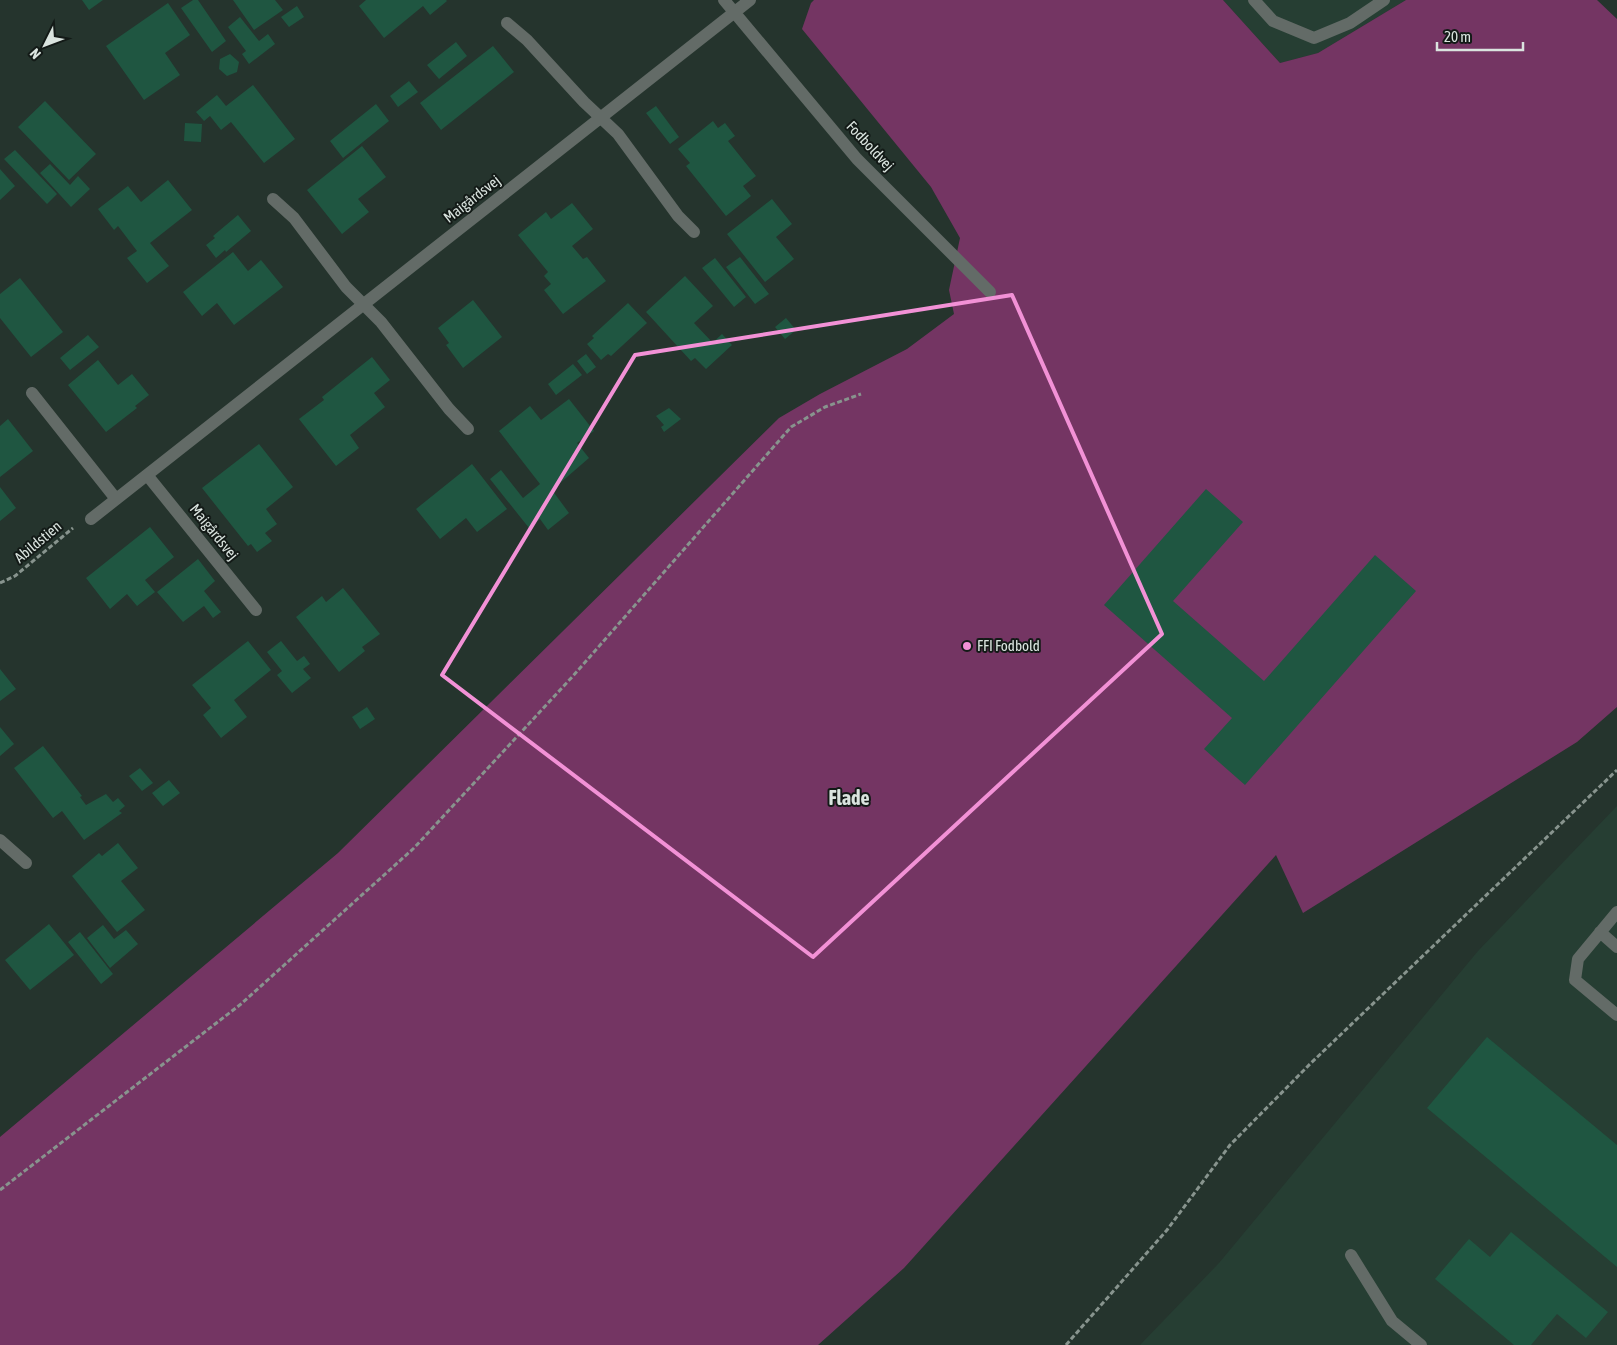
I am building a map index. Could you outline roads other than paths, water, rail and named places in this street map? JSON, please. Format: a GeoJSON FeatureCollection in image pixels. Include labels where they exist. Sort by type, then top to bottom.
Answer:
{"type":"FeatureCollection","features":[{"type":"Feature","properties":{"kind":"street","name":"Fodboldvej"},"geometry":{"type":"LineString","coordinates":[[724,0],[857,159],[990,292]]}},
{"type":"Feature","properties":{"kind":"street","name":"Maigårdsvej"},"geometry":{"type":"LineString","coordinates":[[91,519],[750,0]]}},
{"type":"Feature","properties":{"kind":"street"},"geometry":{"type":"LineString","coordinates":[[1254,0],[1273,21],[1314,38],[1350,23],[1384,0]]}},
{"type":"Feature","properties":{"kind":"street"},"geometry":{"type":"LineString","coordinates":[[506,23],[527,40],[600,118],[618,134],[678,216],[694,232]]}},
{"type":"Feature","properties":{"kind":"street"},"geometry":{"type":"LineString","coordinates":[[274,199],[294,218],[346,288],[381,322],[449,409],[468,429]]}},
{"type":"Feature","properties":{"kind":"street"},"geometry":{"type":"LineString","coordinates":[[32,393],[116,499]]}},
{"type":"Feature","properties":{"kind":"street","name":"Maigårdsvej"},"geometry":{"type":"LineString","coordinates":[[147,475],[256,610]]}},
{"type":"Feature","properties":{"kind":"street"},"geometry":{"type":"LineString","coordinates":[[0,840],[26,863]]}},
{"type":"Feature","properties":{"kind":"street"},"geometry":{"type":"LineString","coordinates":[[1617,912],[1578,958],[1575,980],[1617,1015]]}},
{"type":"Feature","properties":{"kind":"street"},"geometry":{"type":"LineString","coordinates":[[1600,932],[1617,947]]}},
{"type":"Feature","properties":{"kind":"street"},"geometry":{"type":"LineString","coordinates":[[1351,1255],[1392,1321],[1421,1345]]}},
{"type":"Feature","properties":{"kind":"place","name":"FFI Fodbold"},"geometry":{"type":"Point","coordinates":[967,646]}},
{"type":"Feature","properties":{"kind":"district","name":"Flade"},"geometry":{"type":"Point","coordinates":[849,798]}}]}
